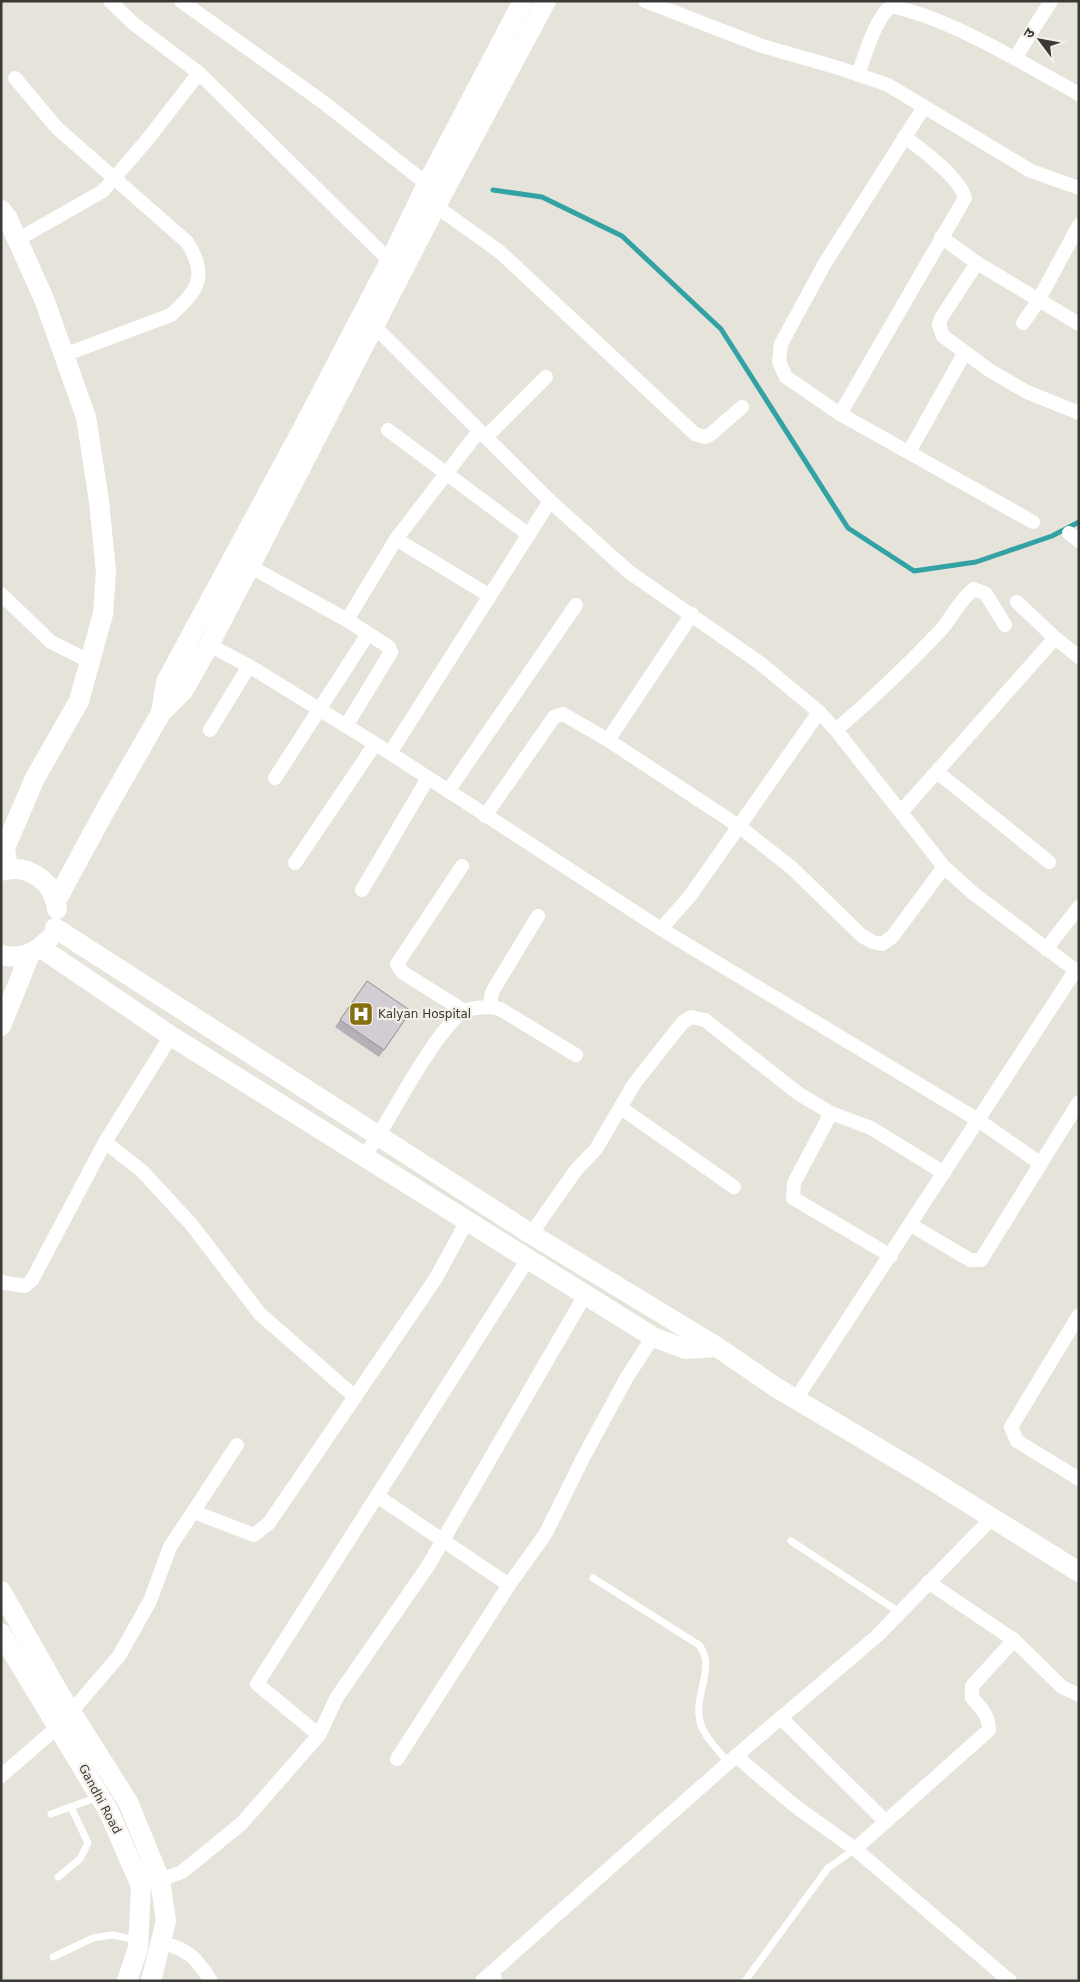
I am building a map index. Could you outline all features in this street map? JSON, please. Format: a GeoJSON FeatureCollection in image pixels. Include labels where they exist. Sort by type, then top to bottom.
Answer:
{"type":"FeatureCollection","features":[{"type":"Feature","properties":{"kind":"main road"},"geometry":{"type":"LineString","coordinates":[[56,901],[161,713],[183,691],[251,567],[375,326],[396,267],[428,195],[523,1]]}},
{"type":"Feature","properties":{"kind":"main road"},"geometry":{"type":"LineString","coordinates":[[428,195],[546,1]]}},
{"type":"Feature","properties":{"kind":"main road"},"geometry":{"type":"LineString","coordinates":[[1,210],[44,299],[86,417],[99,501],[106,572],[103,614],[79,701],[35,778],[5,848],[4,870],[20,869],[43,880],[51,889],[56,901],[58,914],[55,928],[49,939],[35,951],[1,1026]]}},
{"type":"Feature","properties":{"kind":"main road"},"geometry":{"type":"LineString","coordinates":[[161,713],[166,682],[396,267]]}},
{"type":"Feature","properties":{"kind":"main road"},"geometry":{"type":"LineString","coordinates":[[55,928],[531,1234],[1079,1572]]}},
{"type":"Feature","properties":{"kind":"main road"},"geometry":{"type":"LineString","coordinates":[[1,955],[9,957],[35,951],[654,1337],[685,1349],[717,1347]]}},
{"type":"Feature","properties":{"kind":"main road"},"geometry":{"type":"LineString","coordinates":[[1,1591],[66,1720],[128,1802],[160,1880],[166,1921],[151,1981]]}},
{"type":"Feature","properties":{"kind":"main road","name":"Gandhi Road"},"geometry":{"type":"LineString","coordinates":[[1,1633],[66,1720],[141,1886],[139,1940],[127,1981]]}},
{"type":"Feature","properties":{"kind":"street"},"geometry":{"type":"LineString","coordinates":[[180,1],[323,102],[428,195],[500,252],[695,434],[704,437],[711,434],[742,407]]}},
{"type":"Feature","properties":{"kind":"street"},"geometry":{"type":"LineString","coordinates":[[644,1],[762,46],[888,86],[1031,171],[1079,188]]}},
{"type":"Feature","properties":{"kind":"street"},"geometry":{"type":"LineString","coordinates":[[1015,58],[1051,1]]}},
{"type":"Feature","properties":{"kind":"street"},"geometry":{"type":"LineString","coordinates":[[114,2],[134,24],[199,73],[396,267]]}},
{"type":"Feature","properties":{"kind":"street"},"geometry":{"type":"LineString","coordinates":[[858,75],[872,36],[886,10],[891,6],[941,24],[1015,58],[1079,94]]}},
{"type":"Feature","properties":{"kind":"street"},"geometry":{"type":"LineString","coordinates":[[17,240],[103,191],[115,179],[199,73]]}},
{"type":"Feature","properties":{"kind":"street"},"geometry":{"type":"LineString","coordinates":[[15,78],[46,117],[115,179],[162,217],[187,242],[197,257],[200,271],[194,289],[183,304],[171,315],[64,355]]}},
{"type":"Feature","properties":{"kind":"street"},"geometry":{"type":"LineString","coordinates":[[924,107],[825,263],[781,344],[779,362],[786,377],[840,414],[1033,522]]}},
{"type":"Feature","properties":{"kind":"street"},"geometry":{"type":"LineString","coordinates":[[840,414],[965,198],[963,190],[935,159],[904,137]]}},
{"type":"Feature","properties":{"kind":"street"},"geometry":{"type":"LineString","coordinates":[[1023,324],[1039,299],[1079,225]]}},
{"type":"Feature","properties":{"kind":"street"},"geometry":{"type":"LineString","coordinates":[[941,237],[977,263],[1079,324]]}},
{"type":"Feature","properties":{"kind":"street"},"geometry":{"type":"LineString","coordinates":[[977,263],[939,324],[943,336],[989,370],[1027,392],[1079,412]]}},
{"type":"Feature","properties":{"kind":"street"},"geometry":{"type":"LineString","coordinates":[[375,326],[550,502],[629,572],[760,663],[819,712],[836,730],[944,867],[1077,972],[796,1399]]}},
{"type":"Feature","properties":{"kind":"street"},"geometry":{"type":"LineString","coordinates":[[909,452],[965,352]]}},
{"type":"Feature","properties":{"kind":"street"},"geometry":{"type":"LineString","coordinates":[[347,620],[396,539],[445,475],[482,434],[546,377]]}},
{"type":"Feature","properties":{"kind":"street"},"geometry":{"type":"LineString","coordinates":[[388,430],[445,475],[529,535]]}},
{"type":"Feature","properties":{"kind":"street"},"geometry":{"type":"LineString","coordinates":[[390,753],[550,502]]}},
{"type":"Feature","properties":{"kind":"street"},"geometry":{"type":"LineString","coordinates":[[396,539],[490,596]]}},
{"type":"Feature","properties":{"kind":"street"},"geometry":{"type":"LineString","coordinates":[[251,567],[347,620],[389,647],[391,652],[346,726]]}},
{"type":"Feature","properties":{"kind":"street"},"geometry":{"type":"LineString","coordinates":[[836,730],[906,666],[942,629],[966,595],[974,589],[986,594],[1005,625]]}},
{"type":"Feature","properties":{"kind":"street"},"geometry":{"type":"LineString","coordinates":[[1,594],[51,642],[91,662]]}},
{"type":"Feature","properties":{"kind":"street"},"geometry":{"type":"LineString","coordinates":[[1017,602],[1055,638],[1079,657]]}},
{"type":"Feature","properties":{"kind":"street"},"geometry":{"type":"LineString","coordinates":[[448,791],[576,605]]}},
{"type":"Feature","properties":{"kind":"street"},"geometry":{"type":"LineString","coordinates":[[608,740],[692,614]]}},
{"type":"Feature","properties":{"kind":"street"},"geometry":{"type":"LineString","coordinates":[[275,778],[368,634]]}},
{"type":"Feature","properties":{"kind":"street"},"geometry":{"type":"LineString","coordinates":[[901,812],[1055,638]]}},
{"type":"Feature","properties":{"kind":"street"},"geometry":{"type":"LineString","coordinates":[[209,645],[249,666],[390,753],[661,929],[978,1120],[1040,1164]]}},
{"type":"Feature","properties":{"kind":"street"},"geometry":{"type":"LineString","coordinates":[[210,730],[249,666]]}},
{"type":"Feature","properties":{"kind":"street"},"geometry":{"type":"LineString","coordinates":[[661,929],[690,896],[819,712]]}},
{"type":"Feature","properties":{"kind":"street"},"geometry":{"type":"LineString","coordinates":[[485,816],[554,717],[563,714],[608,740],[740,827],[792,868],[862,936],[873,942],[882,944],[892,937],[944,867]]}},
{"type":"Feature","properties":{"kind":"street"},"geometry":{"type":"LineString","coordinates":[[295,863],[375,744]]}},
{"type":"Feature","properties":{"kind":"street"},"geometry":{"type":"LineString","coordinates":[[937,772],[1049,862]]}},
{"type":"Feature","properties":{"kind":"street"},"geometry":{"type":"LineString","coordinates":[[362,890],[428,778]]}},
{"type":"Feature","properties":{"kind":"street"},"geometry":{"type":"LineString","coordinates":[[462,866],[397,964],[402,972],[464,1011]]}},
{"type":"Feature","properties":{"kind":"street"},"geometry":{"type":"LineString","coordinates":[[1046,949],[1079,907]]}},
{"type":"Feature","properties":{"kind":"street"},"geometry":{"type":"LineString","coordinates":[[490,1007],[492,992],[538,916]]}},
{"type":"Feature","properties":{"kind":"street"},"geometry":{"type":"LineString","coordinates":[[364,1156],[429,1051],[456,1017],[464,1011],[490,1007],[500,1009],[576,1055]]}},
{"type":"Feature","properties":{"kind":"street"},"geometry":{"type":"LineString","coordinates":[[531,1234],[576,1170],[596,1149],[634,1084],[683,1022],[691,1017],[705,1020],[799,1094],[831,1113],[871,1128],[944,1172]]}},
{"type":"Feature","properties":{"kind":"street"},"geometry":{"type":"LineString","coordinates":[[1,1282],[25,1286],[32,1280],[105,1142],[170,1036]]}},
{"type":"Feature","properties":{"kind":"street"},"geometry":{"type":"LineString","coordinates":[[911,1224],[970,1260],[981,1260],[1079,1102]]}},
{"type":"Feature","properties":{"kind":"street"},"geometry":{"type":"LineString","coordinates":[[621,1108],[734,1187]]}},
{"type":"Feature","properties":{"kind":"street"},"geometry":{"type":"LineString","coordinates":[[831,1113],[794,1183],[793,1198],[891,1256]]}},
{"type":"Feature","properties":{"kind":"street"},"geometry":{"type":"LineString","coordinates":[[105,1142],[142,1171],[191,1224],[260,1314],[355,1397]]}},
{"type":"Feature","properties":{"kind":"street"},"geometry":{"type":"LineString","coordinates":[[194,1512],[254,1535],[269,1523],[436,1278],[467,1221]]}},
{"type":"Feature","properties":{"kind":"street"},"geometry":{"type":"LineString","coordinates":[[319,1736],[257,1684],[528,1259]]}},
{"type":"Feature","properties":{"kind":"street"},"geometry":{"type":"LineString","coordinates":[[160,1880],[182,1872],[242,1823],[319,1736],[337,1696],[428,1566],[585,1295]]}},
{"type":"Feature","properties":{"kind":"street"},"geometry":{"type":"LineString","coordinates":[[1079,1315],[1011,1427],[1017,1441],[1079,1479]]}},
{"type":"Feature","properties":{"kind":"street"},"geometry":{"type":"LineString","coordinates":[[397,1759],[509,1585],[546,1533],[622,1385],[654,1337]]}},
{"type":"Feature","properties":{"kind":"street"},"geometry":{"type":"LineString","coordinates":[[1,1776],[66,1720],[119,1656],[150,1601],[170,1547],[237,1445]]}},
{"type":"Feature","properties":{"kind":"street"},"geometry":{"type":"LineString","coordinates":[[377,1496],[442,1542],[509,1585]]}},
{"type":"Feature","properties":{"kind":"street"},"geometry":{"type":"LineString","coordinates":[[482,1981],[498,1974],[732,1760],[877,1636],[992,1518]]}},
{"type":"Feature","properties":{"kind":"street"},"geometry":{"type":"LineString","coordinates":[[928,1582],[1014,1640],[1062,1687],[1079,1695]]}},
{"type":"Feature","properties":{"kind":"street"},"geometry":{"type":"LineString","coordinates":[[855,1849],[989,1730],[989,1721],[986,1713],[972,1698],[972,1686],[1014,1640]]}},
{"type":"Feature","properties":{"kind":"street"},"geometry":{"type":"LineString","coordinates":[[781,1718],[886,1822]]}},
{"type":"Feature","properties":{"kind":"street"},"geometry":{"type":"LineString","coordinates":[[732,1760],[855,1849],[1010,1981]]}},
{"type":"Feature","properties":{"kind":"street"},"geometry":{"type":"LineString","coordinates":[[161,1943],[174,1945],[196,1958],[211,1981]]}},
{"type":"Feature","properties":{"kind":"lane"},"geometry":{"type":"LineString","coordinates":[[791,1542],[899,1612]]}},
{"type":"Feature","properties":{"kind":"lane"},"geometry":{"type":"LineString","coordinates":[[592,1578],[699,1644],[706,1653],[706,1666],[698,1702],[700,1722],[711,1742],[732,1760]]}},
{"type":"Feature","properties":{"kind":"lane"},"geometry":{"type":"LineString","coordinates":[[51,1814],[101,1796]]}},
{"type":"Feature","properties":{"kind":"lane"},"geometry":{"type":"LineString","coordinates":[[58,1877],[80,1858],[88,1843],[71,1807]]}},
{"type":"Feature","properties":{"kind":"lane"},"geometry":{"type":"LineString","coordinates":[[746,1981],[828,1868],[855,1849]]}},
{"type":"Feature","properties":{"kind":"lane"},"geometry":{"type":"LineString","coordinates":[[53,1958],[93,1938],[112,1934],[139,1940]]}},
{"type":"Feature","properties":{"kind":"building"},"geometry":{"type":"Polygon","coordinates":[[[367,981],[411,1011],[384,1050],[340,1020],[367,981]]]}},
{"type":"Feature","properties":{"kind":"waterway"},"geometry":{"type":"LineString","coordinates":[[493,190],[542,197],[622,236],[721,329],[848,528],[914,571],[976,562],[1052,536],[1079,522]]}},
{"type":"Feature","properties":{"kind":"place","name":"Kalyan Hospital"},"geometry":{"type":"Point","coordinates":[361,1014]}}]}
